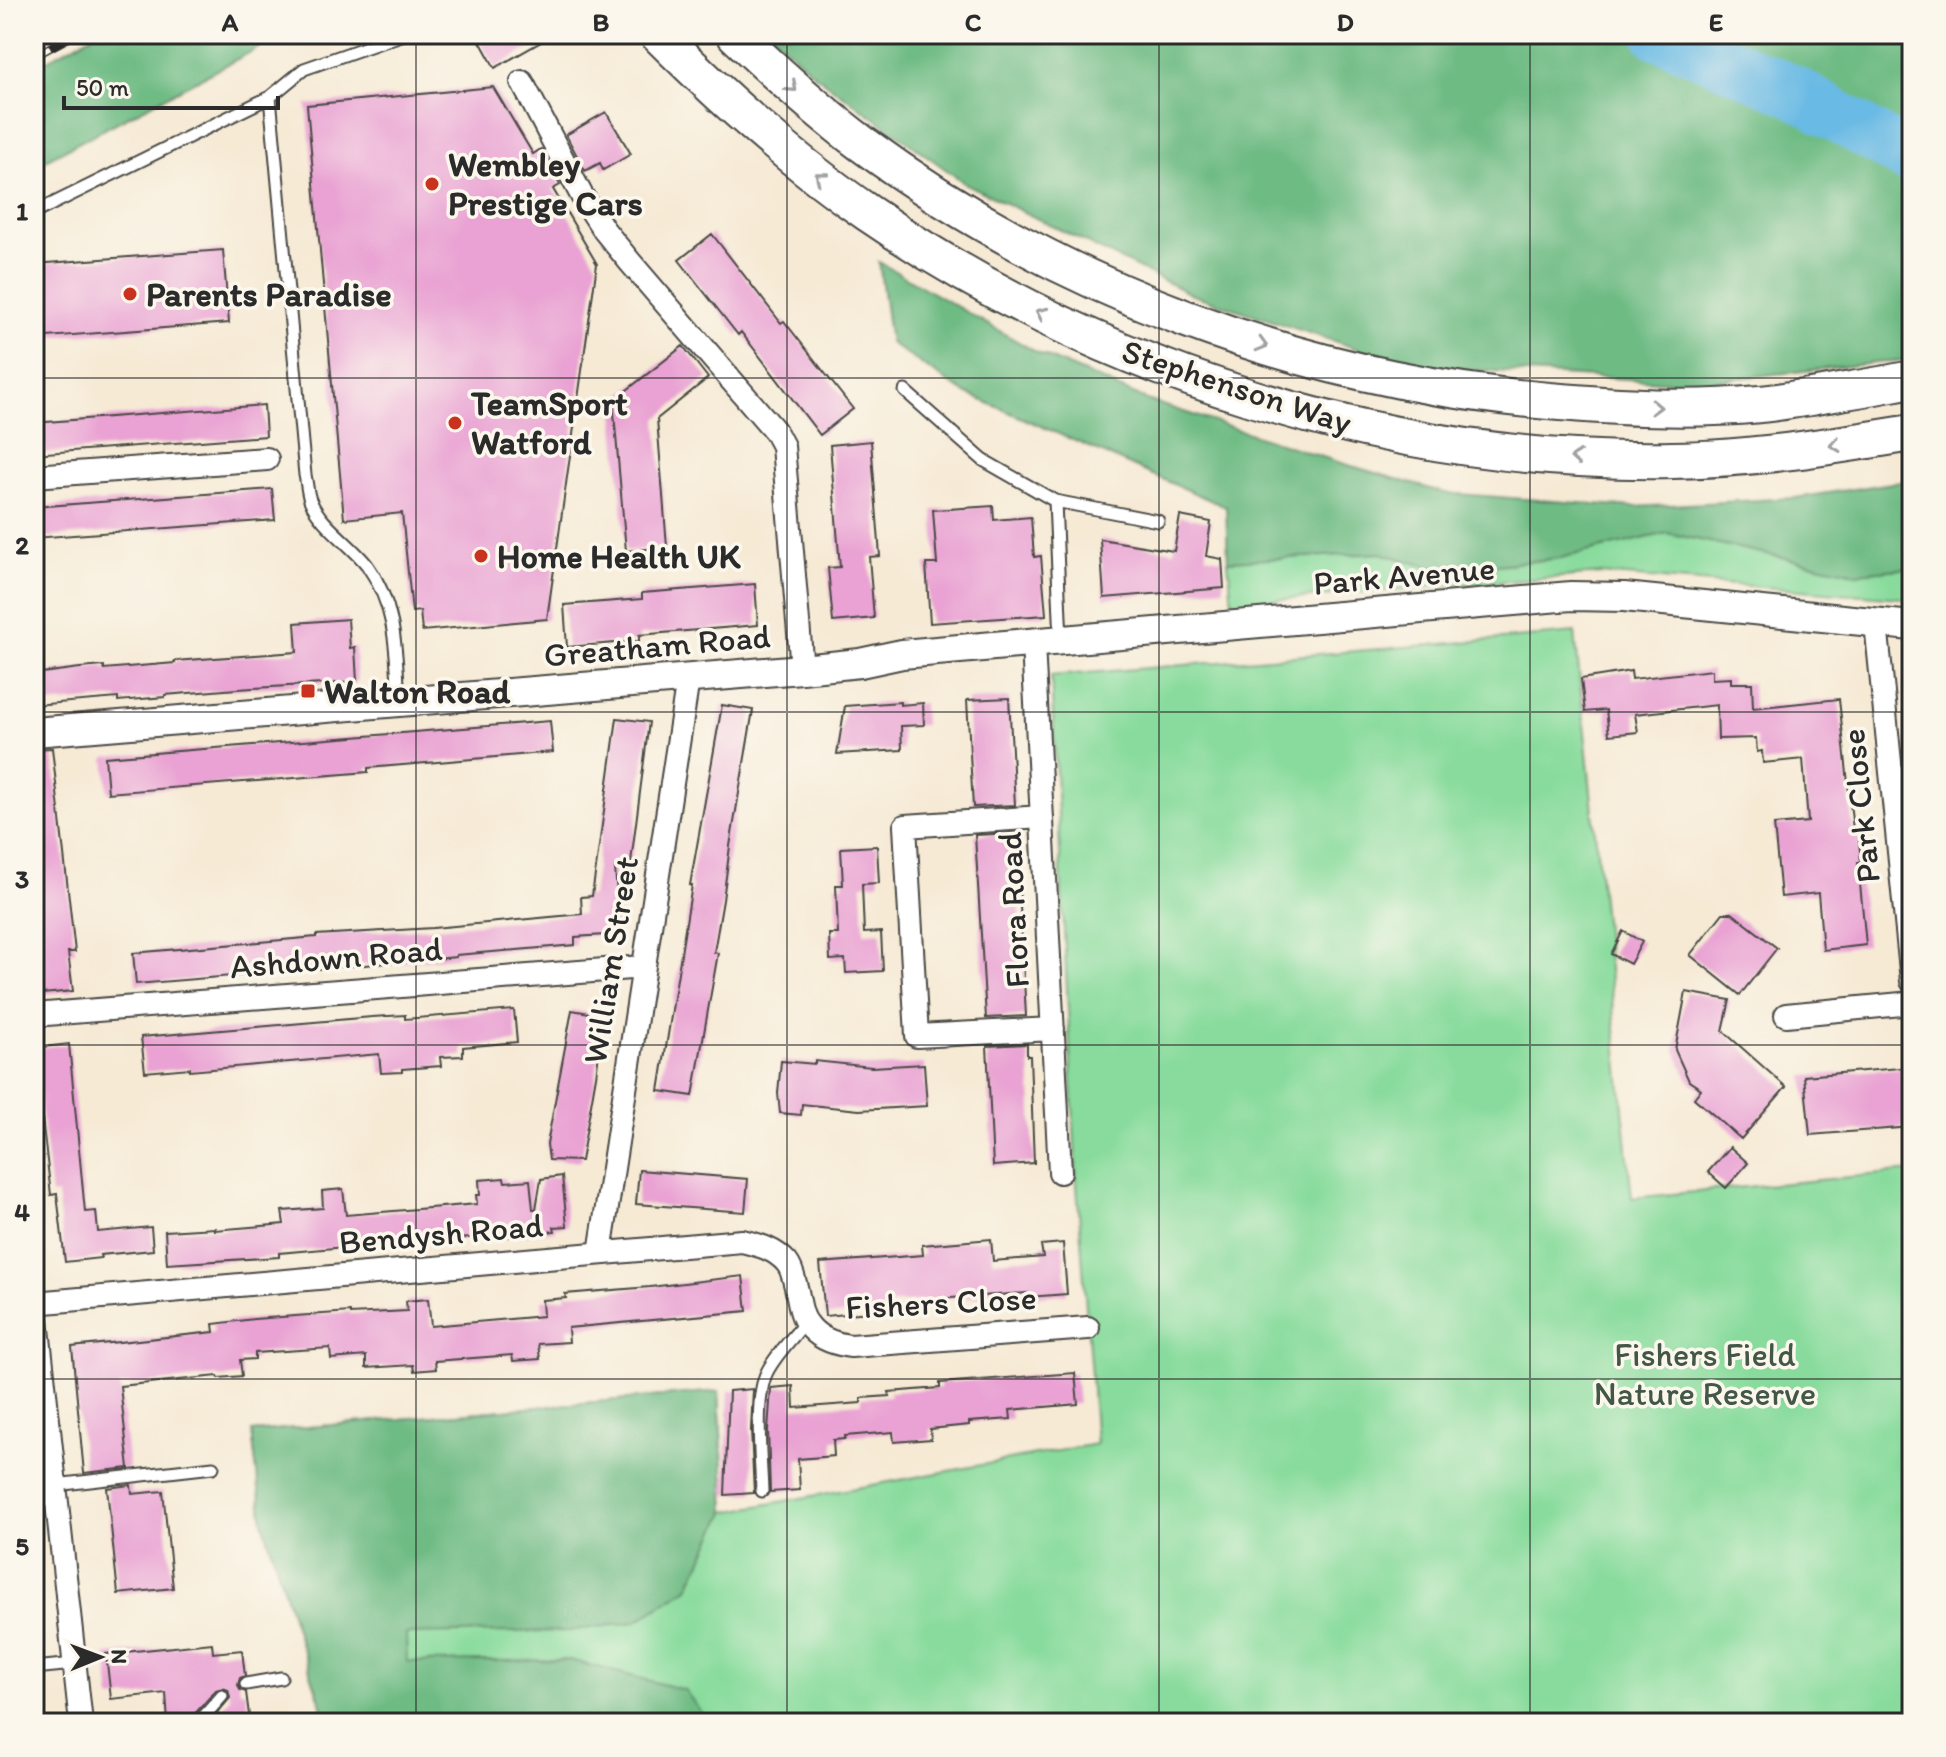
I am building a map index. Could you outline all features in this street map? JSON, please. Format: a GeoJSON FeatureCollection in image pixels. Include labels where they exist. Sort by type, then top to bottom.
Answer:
{"type":"FeatureCollection","features":[{"type":"Feature","properties":{"kind":"main road","name":"Stephenson Way"},"geometry":{"type":"LineString","coordinates":[[658,34],[708,84],[768,136],[867,212],[930,253],[1030,309],[1111,346],[1172,371],[1262,401],[1410,438],[1584,459],[1673,460],[1764,455],[1912,433]]}},
{"type":"Feature","properties":{"kind":"main road","name":"Stephenson Way"},"geometry":{"type":"LineString","coordinates":[[735,34],[796,91],[862,143],[1001,234],[1140,301],[1250,342],[1419,385],[1594,405],[1687,408],[1761,404],[1912,379]]}},
{"type":"Feature","properties":{"kind":"street"},"geometry":{"type":"LineString","coordinates":[[522,82],[582,196],[604,230],[775,431],[783,446],[802,669]]}},
{"type":"Feature","properties":{"kind":"street"},"geometry":{"type":"LineString","coordinates":[[34,476],[267,459]]}},
{"type":"Feature","properties":{"kind":"street","name":"Park Avenue"},"geometry":{"type":"LineString","coordinates":[[902,654],[1571,596],[1624,597],[1912,626]]}},
{"type":"Feature","properties":{"kind":"street","name":"Park Close"},"geometry":{"type":"LineString","coordinates":[[1876,623],[1912,981]]}},
{"type":"Feature","properties":{"kind":"street","name":"Flora Road"},"geometry":{"type":"LineString","coordinates":[[1047,643],[1042,817],[1060,1172]]}},
{"type":"Feature","properties":{"kind":"street","name":"Greatham Road"},"geometry":{"type":"LineString","coordinates":[[34,732],[802,669],[860,663],[902,654]]}},
{"type":"Feature","properties":{"kind":"street","name":"William Street"},"geometry":{"type":"LineString","coordinates":[[600,1253],[688,679]]}},
{"type":"Feature","properties":{"kind":"street"},"geometry":{"type":"LineString","coordinates":[[1042,817],[905,826],[917,1036],[1053,1029]]}},
{"type":"Feature","properties":{"kind":"street","name":"Ashdown Road"},"geometry":{"type":"LineString","coordinates":[[34,1015],[643,967]]}},
{"type":"Feature","properties":{"kind":"street"},"geometry":{"type":"LineString","coordinates":[[1786,1015],[1912,1003]]}},
{"type":"Feature","properties":{"kind":"street","name":"Bendysh Road"},"geometry":{"type":"LineString","coordinates":[[34,1303],[742,1241],[764,1246],[789,1265],[805,1322]]}},
{"type":"Feature","properties":{"kind":"street"},"geometry":{"type":"LineString","coordinates":[[34,1290],[81,1723]]}},
{"type":"Feature","properties":{"kind":"street","name":"Fishers Close"},"geometry":{"type":"LineString","coordinates":[[805,1322],[834,1344],[851,1346],[1088,1328]]}},
{"type":"Feature","properties":{"kind":"lane"},"geometry":{"type":"LineString","coordinates":[[34,213],[270,97],[304,69],[404,34]]}},
{"type":"Feature","properties":{"kind":"lane"},"geometry":{"type":"LineString","coordinates":[[270,97],[305,475],[310,500],[367,565],[386,597],[393,625],[399,703]]}},
{"type":"Feature","properties":{"kind":"lane"},"geometry":{"type":"LineString","coordinates":[[905,391],[983,460],[1055,501],[1158,521]]}},
{"type":"Feature","properties":{"kind":"lane"},"geometry":{"type":"LineString","coordinates":[[1047,643],[1055,501]]}},
{"type":"Feature","properties":{"kind":"lane"},"geometry":{"type":"LineString","coordinates":[[762,1491],[762,1385],[768,1369],[805,1322]]}},
{"type":"Feature","properties":{"kind":"lane"},"geometry":{"type":"LineString","coordinates":[[54,1485],[213,1467]]}},
{"type":"Feature","properties":{"kind":"lane"},"geometry":{"type":"LineString","coordinates":[[34,1668],[74,1664]]}},
{"type":"Feature","properties":{"kind":"lane"},"geometry":{"type":"LineString","coordinates":[[246,1684],[281,1678]]}},
{"type":"Feature","properties":{"kind":"lane"},"geometry":{"type":"LineString","coordinates":[[198,1723],[222,1696]]}},
{"type":"Feature","properties":{"kind":"green space"},"geometry":{"type":"Polygon","coordinates":[[[95,34],[285,34],[34,166],[34,67],[95,34]]]}},
{"type":"Feature","properties":{"kind":"green space"},"geometry":{"type":"Polygon","coordinates":[[[771,34],[1912,34],[1912,359],[1694,383],[1410,366],[1193,295],[966,184],[815,75],[771,34]]]}},
{"type":"Feature","properties":{"kind":"green space"},"geometry":{"type":"Polygon","coordinates":[[[879,262],[1038,353],[1147,400],[1445,493],[1634,507],[1795,498],[1912,480],[1912,568],[1856,573],[1667,533],[1560,558],[1444,571],[1381,553],[1228,561],[1226,507],[963,392],[890,343],[879,262]]]}},
{"type":"Feature","properties":{"kind":"green space"},"geometry":{"type":"Polygon","coordinates":[[[1667,533],[1856,573],[1912,568],[1912,599],[1600,574],[1232,603],[1228,561],[1381,553],[1444,571],[1560,558],[1667,533]]]}},
{"type":"Feature","properties":{"kind":"green space","name":"Fishers Field Nature Reserve"},"geometry":{"type":"Polygon","coordinates":[[[1575,633],[1632,1198],[1912,1171],[1912,1723],[328,1723],[263,1522],[252,1432],[719,1391],[725,1512],[1096,1444],[1077,1185],[1051,676],[1575,633]]]}},
{"type":"Feature","properties":{"kind":"green space"},"geometry":{"type":"Polygon","coordinates":[[[719,1391],[725,1512],[688,1588],[635,1622],[569,1631],[406,1634],[407,1662],[570,1660],[685,1690],[708,1723],[328,1723],[263,1522],[252,1432],[719,1391]]]}},
{"type":"Feature","properties":{"kind":"building"},"geometry":{"type":"Polygon","coordinates":[[[476,34],[555,34],[495,68],[476,34]]]}},
{"type":"Feature","properties":{"kind":"building"},"geometry":{"type":"Polygon","coordinates":[[[493,87],[533,154],[541,149],[560,185],[553,189],[597,264],[547,619],[422,631],[420,611],[412,612],[402,513],[344,519],[307,105],[493,87]]]}},
{"type":"Feature","properties":{"kind":"building"},"geometry":{"type":"Polygon","coordinates":[[[606,112],[631,154],[603,170],[600,163],[585,171],[566,135],[606,112]]]}},
{"type":"Feature","properties":{"kind":"building"},"geometry":{"type":"Polygon","coordinates":[[[712,234],[853,409],[820,435],[741,332],[738,335],[679,260],[712,234]]]}},
{"type":"Feature","properties":{"kind":"building","name":"Parents Paradise"},"geometry":{"type":"Polygon","coordinates":[[[223,250],[229,323],[34,338],[34,264],[223,250]]]}},
{"type":"Feature","properties":{"kind":"building"},"geometry":{"type":"Polygon","coordinates":[[[683,346],[708,378],[657,419],[667,547],[626,551],[613,401],[683,346]]]}},
{"type":"Feature","properties":{"kind":"building"},"geometry":{"type":"Polygon","coordinates":[[[264,405],[266,436],[34,454],[34,423],[264,405]]]}},
{"type":"Feature","properties":{"kind":"building"},"geometry":{"type":"Polygon","coordinates":[[[871,441],[880,556],[869,557],[874,618],[833,622],[828,568],[840,567],[830,445],[871,441]]]}},
{"type":"Feature","properties":{"kind":"building"},"geometry":{"type":"Polygon","coordinates":[[[272,489],[275,520],[34,538],[34,507],[272,489]]]}},
{"type":"Feature","properties":{"kind":"building"},"geometry":{"type":"Polygon","coordinates":[[[993,506],[994,520],[1031,517],[1034,557],[1041,556],[1046,615],[930,623],[926,564],[937,564],[933,510],[993,506]]]}},
{"type":"Feature","properties":{"kind":"building"},"geometry":{"type":"Polygon","coordinates":[[[1180,516],[1211,522],[1206,556],[1222,559],[1224,588],[1104,598],[1100,539],[1174,551],[1180,516]]]}},
{"type":"Feature","properties":{"kind":"building"},"geometry":{"type":"Polygon","coordinates":[[[755,584],[758,625],[639,635],[639,641],[567,647],[564,605],[642,599],[642,593],[755,584]]]}},
{"type":"Feature","properties":{"kind":"building"},"geometry":{"type":"Polygon","coordinates":[[[348,619],[350,648],[355,647],[357,682],[34,705],[34,674],[297,652],[295,623],[348,619]]]}},
{"type":"Feature","properties":{"kind":"building"},"geometry":{"type":"Polygon","coordinates":[[[1712,670],[1712,679],[1731,678],[1731,683],[1752,683],[1753,708],[1839,699],[1853,830],[1858,830],[1866,945],[1823,950],[1818,893],[1781,897],[1774,825],[1808,822],[1803,759],[1763,763],[1762,751],[1757,752],[1756,738],[1718,739],[1717,705],[1635,714],[1638,732],[1609,735],[1606,710],[1585,712],[1581,679],[1631,671],[1632,679],[1712,670]]]}},
{"type":"Feature","properties":{"kind":"building"},"geometry":{"type":"Polygon","coordinates":[[[1009,698],[1015,805],[973,807],[967,700],[1009,698]]]}},
{"type":"Feature","properties":{"kind":"building"},"geometry":{"type":"Polygon","coordinates":[[[900,702],[900,705],[923,703],[924,725],[901,726],[902,750],[837,754],[845,706],[900,702]]]}},
{"type":"Feature","properties":{"kind":"building"},"geometry":{"type":"Polygon","coordinates":[[[722,705],[753,710],[714,952],[718,953],[693,1096],[659,1091],[690,885],[722,705]]]}},
{"type":"Feature","properties":{"kind":"building"},"geometry":{"type":"Polygon","coordinates":[[[617,718],[649,722],[630,870],[615,868],[620,934],[575,937],[575,945],[136,984],[133,953],[582,914],[581,897],[592,896],[617,718]]]}},
{"type":"Feature","properties":{"kind":"building"},"geometry":{"type":"Polygon","coordinates":[[[550,721],[553,752],[368,768],[368,772],[108,793],[105,757],[550,721]]]}},
{"type":"Feature","properties":{"kind":"building"},"geometry":{"type":"Polygon","coordinates":[[[52,748],[75,952],[68,952],[73,991],[42,994],[38,956],[34,956],[34,749],[52,748]]]}},
{"type":"Feature","properties":{"kind":"building"},"geometry":{"type":"Polygon","coordinates":[[[1016,833],[1026,1016],[986,1018],[975,835],[1016,833]]]}},
{"type":"Feature","properties":{"kind":"building"},"geometry":{"type":"Polygon","coordinates":[[[877,846],[879,883],[862,884],[864,933],[881,932],[883,971],[846,973],[845,959],[830,960],[829,934],[838,934],[836,885],[843,885],[841,848],[877,846]]]}},
{"type":"Feature","properties":{"kind":"building"},"geometry":{"type":"Polygon","coordinates":[[[1723,913],[1732,913],[1777,948],[1740,995],[1690,955],[1723,913]]]}},
{"type":"Feature","properties":{"kind":"building"},"geometry":{"type":"Polygon","coordinates":[[[1623,931],[1642,942],[1630,964],[1611,954],[1623,931]]]}},
{"type":"Feature","properties":{"kind":"building"},"geometry":{"type":"Polygon","coordinates":[[[1686,992],[1730,1000],[1723,1031],[1786,1087],[1741,1139],[1694,1098],[1701,1089],[1689,1081],[1675,1050],[1686,992]]]}},
{"type":"Feature","properties":{"kind":"building"},"geometry":{"type":"Polygon","coordinates":[[[514,1010],[517,1042],[463,1047],[463,1056],[440,1057],[441,1066],[381,1073],[379,1054],[190,1071],[190,1068],[145,1072],[141,1037],[372,1017],[405,1015],[405,1019],[514,1010]]]}},
{"type":"Feature","properties":{"kind":"building"},"geometry":{"type":"Polygon","coordinates":[[[572,1010],[601,1015],[596,1076],[581,1161],[549,1160],[547,1144],[572,1010]]]}},
{"type":"Feature","properties":{"kind":"building"},"geometry":{"type":"Polygon","coordinates":[[[69,1044],[85,1212],[96,1211],[98,1232],[151,1227],[153,1250],[65,1262],[57,1194],[51,1195],[34,1048],[69,1044]]]}},
{"type":"Feature","properties":{"kind":"building"},"geometry":{"type":"Polygon","coordinates":[[[1027,1044],[1034,1163],[993,1166],[987,1046],[1027,1044]]]}},
{"type":"Feature","properties":{"kind":"building"},"geometry":{"type":"Polygon","coordinates":[[[781,1061],[872,1067],[924,1064],[927,1106],[859,1110],[802,1104],[801,1115],[780,1113],[781,1061]]]}},
{"type":"Feature","properties":{"kind":"building"},"geometry":{"type":"Polygon","coordinates":[[[1912,1067],[1912,1127],[1810,1135],[1804,1076],[1912,1067]]]}},
{"type":"Feature","properties":{"kind":"building"},"geometry":{"type":"Polygon","coordinates":[[[1730,1147],[1748,1163],[1726,1188],[1708,1172],[1730,1147]]]}},
{"type":"Feature","properties":{"kind":"building"},"geometry":{"type":"Polygon","coordinates":[[[639,1170],[748,1179],[745,1212],[636,1204],[639,1170]]]}},
{"type":"Feature","properties":{"kind":"building"},"geometry":{"type":"Polygon","coordinates":[[[562,1176],[567,1226],[554,1227],[555,1231],[480,1240],[480,1237],[356,1246],[279,1253],[279,1257],[167,1264],[165,1231],[284,1224],[282,1211],[323,1208],[322,1191],[343,1189],[346,1215],[477,1204],[479,1180],[530,1180],[533,1209],[536,1209],[541,1179],[562,1176]]]}},
{"type":"Feature","properties":{"kind":"building"},"geometry":{"type":"Polygon","coordinates":[[[991,1239],[993,1261],[1043,1257],[1041,1245],[1063,1243],[1067,1294],[1028,1297],[1028,1293],[935,1299],[891,1304],[892,1310],[825,1316],[820,1263],[923,1255],[922,1245],[991,1239]]]}},
{"type":"Feature","properties":{"kind":"building"},"geometry":{"type":"Polygon","coordinates":[[[743,1276],[747,1311],[568,1328],[569,1342],[538,1344],[540,1359],[513,1361],[512,1355],[435,1361],[436,1369],[414,1371],[413,1365],[366,1368],[366,1356],[331,1359],[330,1348],[255,1353],[255,1359],[240,1360],[242,1376],[120,1386],[129,1468],[84,1473],[72,1347],[214,1332],[213,1324],[254,1319],[407,1311],[406,1301],[428,1299],[431,1326],[543,1316],[542,1300],[566,1298],[565,1294],[743,1276]]]}},
{"type":"Feature","properties":{"kind":"building"},"geometry":{"type":"Polygon","coordinates":[[[1075,1373],[1078,1404],[1010,1410],[1011,1419],[930,1429],[931,1439],[894,1442],[893,1432],[845,1436],[845,1439],[833,1440],[834,1456],[798,1459],[800,1490],[770,1492],[768,1430],[771,1388],[793,1386],[794,1408],[861,1403],[861,1398],[890,1396],[889,1392],[940,1388],[940,1383],[1075,1373]]]}},
{"type":"Feature","properties":{"kind":"building"},"geometry":{"type":"Polygon","coordinates":[[[753,1389],[754,1493],[725,1495],[729,1391],[753,1389]]]}},
{"type":"Feature","properties":{"kind":"building"},"geometry":{"type":"Polygon","coordinates":[[[131,1485],[132,1494],[163,1491],[173,1588],[118,1594],[107,1488],[131,1485]]]}},
{"type":"Feature","properties":{"kind":"building"},"geometry":{"type":"Polygon","coordinates":[[[212,1643],[213,1653],[242,1650],[245,1676],[240,1678],[238,1685],[240,1690],[246,1692],[250,1723],[209,1723],[230,1698],[228,1690],[223,1688],[216,1690],[190,1723],[168,1723],[166,1693],[111,1699],[106,1654],[212,1643]]]}},
{"type":"Feature","properties":{"kind":"waterway"},"geometry":{"type":"LineString","coordinates":[[1659,34],[1793,91],[1912,159]]}},
{"type":"Feature","properties":{"kind":"railway"},"geometry":{"type":"LineString","coordinates":[[34,56],[75,34]]}},
{"type":"Feature","properties":{"kind":"place","name":"Wembley Prestige Cars"},"geometry":{"type":"Point","coordinates":[432,184]}},
{"type":"Feature","properties":{"kind":"place","name":"Parents Paradise"},"geometry":{"type":"Point","coordinates":[130,294]}},
{"type":"Feature","properties":{"kind":"place","name":"TeamSport Watford"},"geometry":{"type":"Point","coordinates":[455,423]}},
{"type":"Feature","properties":{"kind":"place","name":"Home Health UK"},"geometry":{"type":"Point","coordinates":[481,556]}},
{"type":"Feature","properties":{"kind":"place","name":"Walton Road"},"geometry":{"type":"Point","coordinates":[308,691]}}]}
